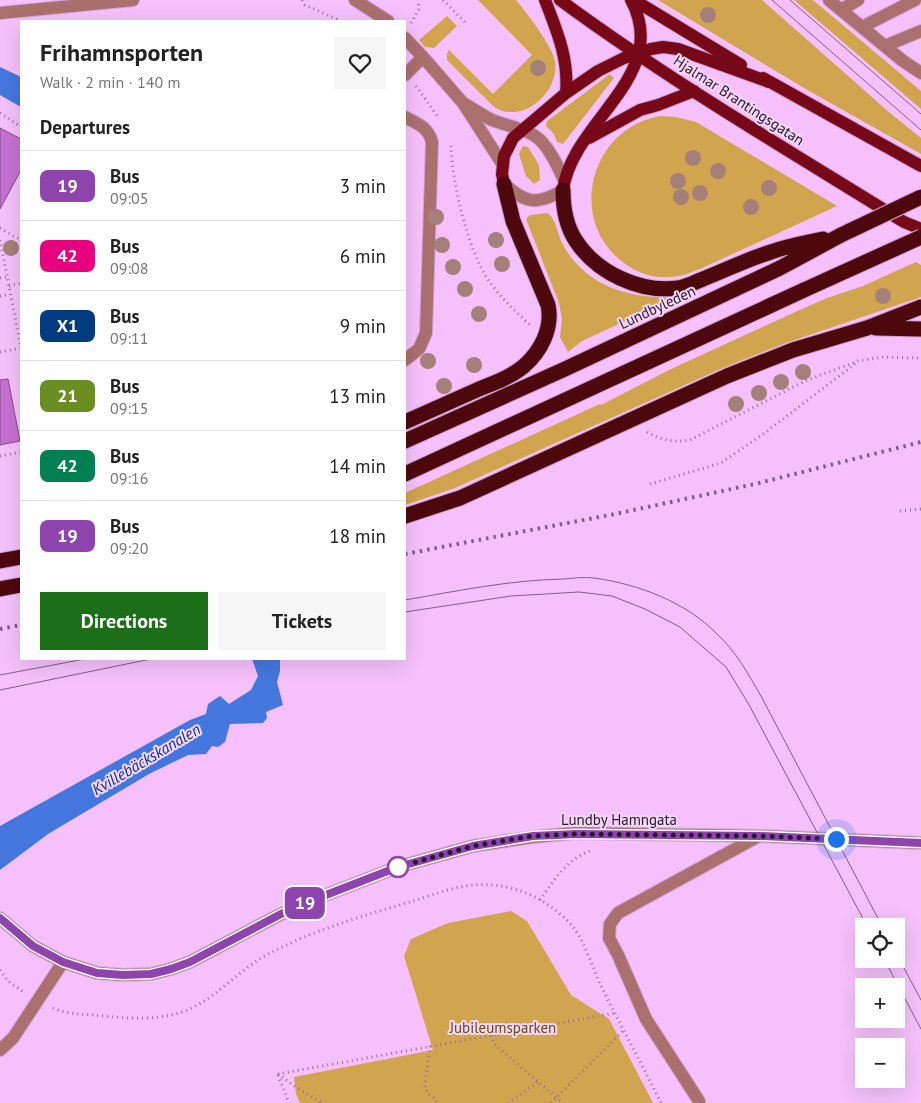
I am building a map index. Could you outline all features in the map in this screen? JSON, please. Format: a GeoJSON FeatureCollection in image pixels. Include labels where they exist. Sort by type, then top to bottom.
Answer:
{"type":"FeatureCollection","features":[{"type":"Feature","properties":{"kind":"highway"},"geometry":{"type":"LineString","coordinates":[[406,422],[494,383],[523,367],[538,350],[548,332],[550,317],[548,305],[512,221],[504,184]]}},
{"type":"Feature","properties":{"kind":"highway"},"geometry":{"type":"LineString","coordinates":[[563,185],[566,218],[575,240],[590,258],[604,269],[618,277],[642,286],[661,289],[681,288],[771,251],[841,234]]}},
{"type":"Feature","properties":{"kind":"highway","name":"Lundbyleden"},"geometry":{"type":"LineString","coordinates":[[406,441],[565,369],[780,268],[841,234],[921,197]]}},
{"type":"Feature","properties":{"kind":"highway"},"geometry":{"type":"LineString","coordinates":[[406,474],[921,237]]}},
{"type":"Feature","properties":{"kind":"highway"},"geometry":{"type":"LineString","coordinates":[[406,516],[460,498],[727,376],[792,350],[867,328],[921,308]]}},
{"type":"Feature","properties":{"kind":"highway"},"geometry":{"type":"LineString","coordinates":[[867,328],[921,329]]}},
{"type":"Feature","properties":{"kind":"highway"},"geometry":{"type":"LineString","coordinates":[[0,561],[20,557]]}},
{"type":"Feature","properties":{"kind":"highway"},"geometry":{"type":"LineString","coordinates":[[0,589],[20,585]]}},
{"type":"Feature","properties":{"kind":"main road"},"geometry":{"type":"LineString","coordinates":[[545,0],[562,44],[566,60],[568,76],[566,93]]}},
{"type":"Feature","properties":{"kind":"main road","name":"Hjalmar Brantingsgatan"},"geometry":{"type":"LineString","coordinates":[[560,0],[596,27],[694,91],[904,222],[921,237]]}},
{"type":"Feature","properties":{"kind":"main road"},"geometry":{"type":"LineString","coordinates":[[563,185],[569,164],[582,142],[632,74],[641,36],[641,26],[633,0]]}},
{"type":"Feature","properties":{"kind":"main road","name":"Hjalmar Brantingsgatan"},"geometry":{"type":"LineString","coordinates":[[633,0],[770,82],[921,166]]}},
{"type":"Feature","properties":{"kind":"main road"},"geometry":{"type":"LineString","coordinates":[[504,184],[503,165],[507,147],[513,138],[566,93],[611,63],[663,47],[678,49],[770,82]]}},
{"type":"Feature","properties":{"kind":"main road"},"geometry":{"type":"LineString","coordinates":[[582,142],[616,121],[640,110],[694,91]]}},
{"type":"Feature","properties":{"kind":"main road","name":"Hjalmar Brantingsgatan"},"geometry":{"type":"LineString","coordinates":[[904,222],[921,229]]}},
{"type":"Feature","properties":{"kind":"street"},"geometry":{"type":"LineString","coordinates":[[0,13],[17,6],[133,0]]}},
{"type":"Feature","properties":{"kind":"street"},"geometry":{"type":"LineString","coordinates":[[830,0],[921,73]]}},
{"type":"Feature","properties":{"kind":"street"},"geometry":{"type":"LineString","coordinates":[[841,10],[858,0]]}},
{"type":"Feature","properties":{"kind":"street"},"geometry":{"type":"LineString","coordinates":[[862,27],[915,0]]}},
{"type":"Feature","properties":{"kind":"street"},"geometry":{"type":"LineString","coordinates":[[361,1],[387,20]]}},
{"type":"Feature","properties":{"kind":"street"},"geometry":{"type":"LineString","coordinates":[[885,46],[921,30]]}},
{"type":"Feature","properties":{"kind":"street"},"geometry":{"type":"LineString","coordinates":[[406,39],[463,103],[503,165]]}},
{"type":"Feature","properties":{"kind":"street"},"geometry":{"type":"LineString","coordinates":[[406,74],[423,57]]}},
{"type":"Feature","properties":{"kind":"street"},"geometry":{"type":"LineString","coordinates":[[904,61],[921,78]]}},
{"type":"Feature","properties":{"kind":"street"},"geometry":{"type":"LineString","coordinates":[[463,103],[492,120],[522,129],[534,135],[542,142],[557,164],[563,185],[543,201],[528,201],[515,194],[504,184]]}},
{"type":"Feature","properties":{"kind":"street"},"geometry":{"type":"LineString","coordinates":[[406,118],[423,126],[430,133],[432,142],[426,333],[419,349],[406,359]]}},
{"type":"Feature","properties":{"kind":"street","name":"Lundby Hamngata"},"geometry":{"type":"LineString","coordinates":[[0,918],[33,946],[63,962],[97,973],[123,975],[151,974],[190,962],[281,914],[313,900],[398,867],[473,846],[533,836],[576,834],[760,836],[921,843]]}},
{"type":"Feature","properties":{"kind":"street"},"geometry":{"type":"LineString","coordinates":[[699,1101],[646,1019],[609,938],[610,924],[618,913],[760,836]]}},
{"type":"Feature","properties":{"kind":"street"},"geometry":{"type":"LineString","coordinates":[[0,1050],[13,1038],[63,962]]}},
{"type":"Feature","properties":{"kind":"path"},"geometry":{"type":"LineString","coordinates":[[302,0],[305,5],[339,20]]}},
{"type":"Feature","properties":{"kind":"path"},"geometry":{"type":"LineString","coordinates":[[409,25],[419,9],[418,0]]}},
{"type":"Feature","properties":{"kind":"path"},"geometry":{"type":"LineString","coordinates":[[443,0],[465,22]]}},
{"type":"Feature","properties":{"kind":"path"},"geometry":{"type":"LineString","coordinates":[[406,74],[440,120]]}},
{"type":"Feature","properties":{"kind":"path"},"geometry":{"type":"LineString","coordinates":[[0,113],[20,126]]}},
{"type":"Feature","properties":{"kind":"path"},"geometry":{"type":"LineString","coordinates":[[450,143],[454,182],[466,228],[475,253],[488,280],[508,305],[534,328]]}},
{"type":"Feature","properties":{"kind":"path"},"geometry":{"type":"LineString","coordinates":[[0,228],[20,239]]}},
{"type":"Feature","properties":{"kind":"path"},"geometry":{"type":"LineString","coordinates":[[0,240],[20,343]]}},
{"type":"Feature","properties":{"kind":"path"},"geometry":{"type":"LineString","coordinates":[[0,278],[7,277]]}},
{"type":"Feature","properties":{"kind":"path"},"geometry":{"type":"LineString","coordinates":[[9,286],[20,283]]}},
{"type":"Feature","properties":{"kind":"path"},"geometry":{"type":"LineString","coordinates":[[0,296],[10,294]]}},
{"type":"Feature","properties":{"kind":"path"},"geometry":{"type":"LineString","coordinates":[[0,352],[20,348]]}},
{"type":"Feature","properties":{"kind":"path"},"geometry":{"type":"LineString","coordinates":[[645,430],[667,440],[679,442],[690,440],[805,381],[858,361],[883,357],[921,358]]}},
{"type":"Feature","properties":{"kind":"path"},"geometry":{"type":"LineString","coordinates":[[650,484],[721,463],[766,432],[858,361]]}},
{"type":"Feature","properties":{"kind":"path"},"geometry":{"type":"LineString","coordinates":[[0,456],[20,452]]}},
{"type":"Feature","properties":{"kind":"path"},"geometry":{"type":"LineString","coordinates":[[900,511],[921,509]]}},
{"type":"Feature","properties":{"kind":"path"},"geometry":{"type":"LineString","coordinates":[[0,970],[8,981],[55,1009],[70,1013],[134,1019],[160,1017],[185,1011],[212,996],[261,959],[302,937],[362,916],[454,888],[492,884],[528,894],[540,900],[576,929],[615,1013],[662,1103]]}},
{"type":"Feature","properties":{"kind":"path"},"geometry":{"type":"LineString","coordinates":[[278,1074],[615,1013]]}},
{"type":"Feature","properties":{"kind":"path"},"geometry":{"type":"LineString","coordinates":[[552,1103],[624,1030]]}},
{"type":"Feature","properties":{"kind":"path"},"geometry":{"type":"LineString","coordinates":[[492,1035],[494,1044],[563,1103]]}},
{"type":"Feature","properties":{"kind":"path"},"geometry":{"type":"LineString","coordinates":[[430,1046],[425,1087],[428,1094],[436,1099],[436,1103]]}},
{"type":"Feature","properties":{"kind":"path"},"geometry":{"type":"LineString","coordinates":[[278,1074],[289,1103]]}},
{"type":"Feature","properties":{"kind":"path"},"geometry":{"type":"LineString","coordinates":[[278,1074],[322,1103]]}},
{"type":"Feature","properties":{"kind":"path"},"geometry":{"type":"LineString","coordinates":[[508,1103],[538,1082]]}},
{"type":"Feature","properties":{"kind":"green space"},"geometry":{"type":"Polygon","coordinates":[[[478,0],[516,0],[539,30],[553,55],[555,72],[552,83],[546,93],[529,108],[507,112],[496,108],[447,60],[449,50],[493,94],[532,55],[478,0]]]}},
{"type":"Feature","properties":{"kind":"green space"},"geometry":{"type":"Polygon","coordinates":[[[658,0],[762,0],[921,138],[921,154],[804,88],[658,0]]]}},
{"type":"Feature","properties":{"kind":"green space"},"geometry":{"type":"Polygon","coordinates":[[[794,0],[813,0],[921,91],[921,109],[794,0]]]}},
{"type":"Feature","properties":{"kind":"green space"},"geometry":{"type":"Polygon","coordinates":[[[447,16],[457,26],[434,48],[425,47],[419,40],[447,16]]]}},
{"type":"Feature","properties":{"kind":"green space"},"geometry":{"type":"Polygon","coordinates":[[[610,74],[614,78],[563,144],[557,142],[554,134],[546,126],[547,121],[610,74]]]}},
{"type":"Feature","properties":{"kind":"green space"},"geometry":{"type":"Polygon","coordinates":[[[660,116],[676,117],[696,122],[837,206],[684,275],[657,277],[637,271],[624,263],[606,245],[595,224],[591,201],[594,178],[603,157],[617,138],[636,124],[660,116]]]}},
{"type":"Feature","properties":{"kind":"green space"},"geometry":{"type":"Polygon","coordinates":[[[523,146],[528,147],[539,165],[540,180],[534,184],[526,176],[519,154],[523,146]]]}},
{"type":"Feature","properties":{"kind":"green space"},"geometry":{"type":"Polygon","coordinates":[[[547,213],[552,218],[562,243],[571,258],[596,280],[626,293],[643,296],[677,297],[582,341],[568,352],[560,337],[562,319],[559,303],[526,219],[530,215],[547,213]]]}},
{"type":"Feature","properties":{"kind":"green space"},"geometry":{"type":"Polygon","coordinates":[[[916,262],[921,265],[921,297],[783,344],[725,367],[455,488],[406,505],[406,493],[601,405],[669,370],[793,313],[827,298],[863,286],[916,262]]]}},
{"type":"Feature","properties":{"kind":"green space","name":"Jubileumsparken"},"geometry":{"type":"Polygon","coordinates":[[[511,911],[527,921],[571,995],[609,1019],[653,1103],[300,1103],[296,1094],[294,1077],[433,1050],[404,956],[411,939],[448,923],[511,911]]]}},
{"type":"Feature","properties":{"kind":"water"},"geometry":{"type":"Polygon","coordinates":[[[0,67],[20,77],[20,106],[0,95],[0,67]]]}},
{"type":"Feature","properties":{"kind":"water","name":"Kvillebäckskanalen"},"geometry":{"type":"Polygon","coordinates":[[[252,660],[280,660],[277,682],[283,705],[266,712],[267,718],[263,723],[230,724],[225,742],[218,747],[212,746],[206,754],[188,755],[149,774],[48,834],[0,870],[0,826],[190,720],[206,714],[208,704],[220,696],[229,704],[251,690],[258,676],[252,660]]]}},
{"type":"Feature","properties":{"kind":"building"},"geometry":{"type":"Polygon","coordinates":[[[0,128],[20,138],[20,172],[0,209],[0,128]]]}},
{"type":"Feature","properties":{"kind":"building"},"geometry":{"type":"Polygon","coordinates":[[[8,379],[20,441],[0,445],[0,380],[8,379]]]}},
{"type":"Feature","properties":{"kind":"tram line"},"geometry":{"type":"LineString","coordinates":[[772,0],[921,130]]}},
{"type":"Feature","properties":{"kind":"tram line"},"geometry":{"type":"LineString","coordinates":[[790,0],[921,114]]}},
{"type":"Feature","properties":{"kind":"tram line"},"geometry":{"type":"LineString","coordinates":[[406,600],[504,584],[590,578],[611,581],[644,590],[660,596],[691,613],[724,641],[746,671],[878,918]]}},
{"type":"Feature","properties":{"kind":"tram line"},"geometry":{"type":"LineString","coordinates":[[406,612],[511,596],[579,592],[612,596],[645,609],[680,627],[726,667],[748,703],[863,918]]}},
{"type":"Feature","properties":{"kind":"tram line"},"geometry":{"type":"LineString","coordinates":[[0,675],[80,660]]}},
{"type":"Feature","properties":{"kind":"tram line"},"geometry":{"type":"LineString","coordinates":[[0,690],[146,660]]}},
{"type":"Feature","properties":{"kind":"tram line"},"geometry":{"type":"LineString","coordinates":[[889,968],[921,1029]]}},
{"type":"Feature","properties":{"kind":"tram line"},"geometry":{"type":"LineString","coordinates":[[904,968],[921,1000]]}},
{"type":"Feature","properties":{"kind":"railway"},"geometry":{"type":"LineString","coordinates":[[406,554],[615,514],[755,484],[921,442]]}},
{"type":"Feature","properties":{"kind":"railway"},"geometry":{"type":"LineString","coordinates":[[0,629],[20,625]]}},
{"type":"Feature","properties":{"kind":"bus line","name":"19"},"geometry":{"type":"LineString","coordinates":[[0,918],[33,946],[63,962],[97,973],[123,975],[151,974],[190,962],[251,929],[313,900],[398,867],[473,846],[533,836],[576,834],[760,836],[921,843]]}},
{"type":"Feature","properties":{"kind":"route"},"geometry":{"type":"LineString","coordinates":[[398,867],[473,846],[533,836],[622,834],[836,839]]}}]}
